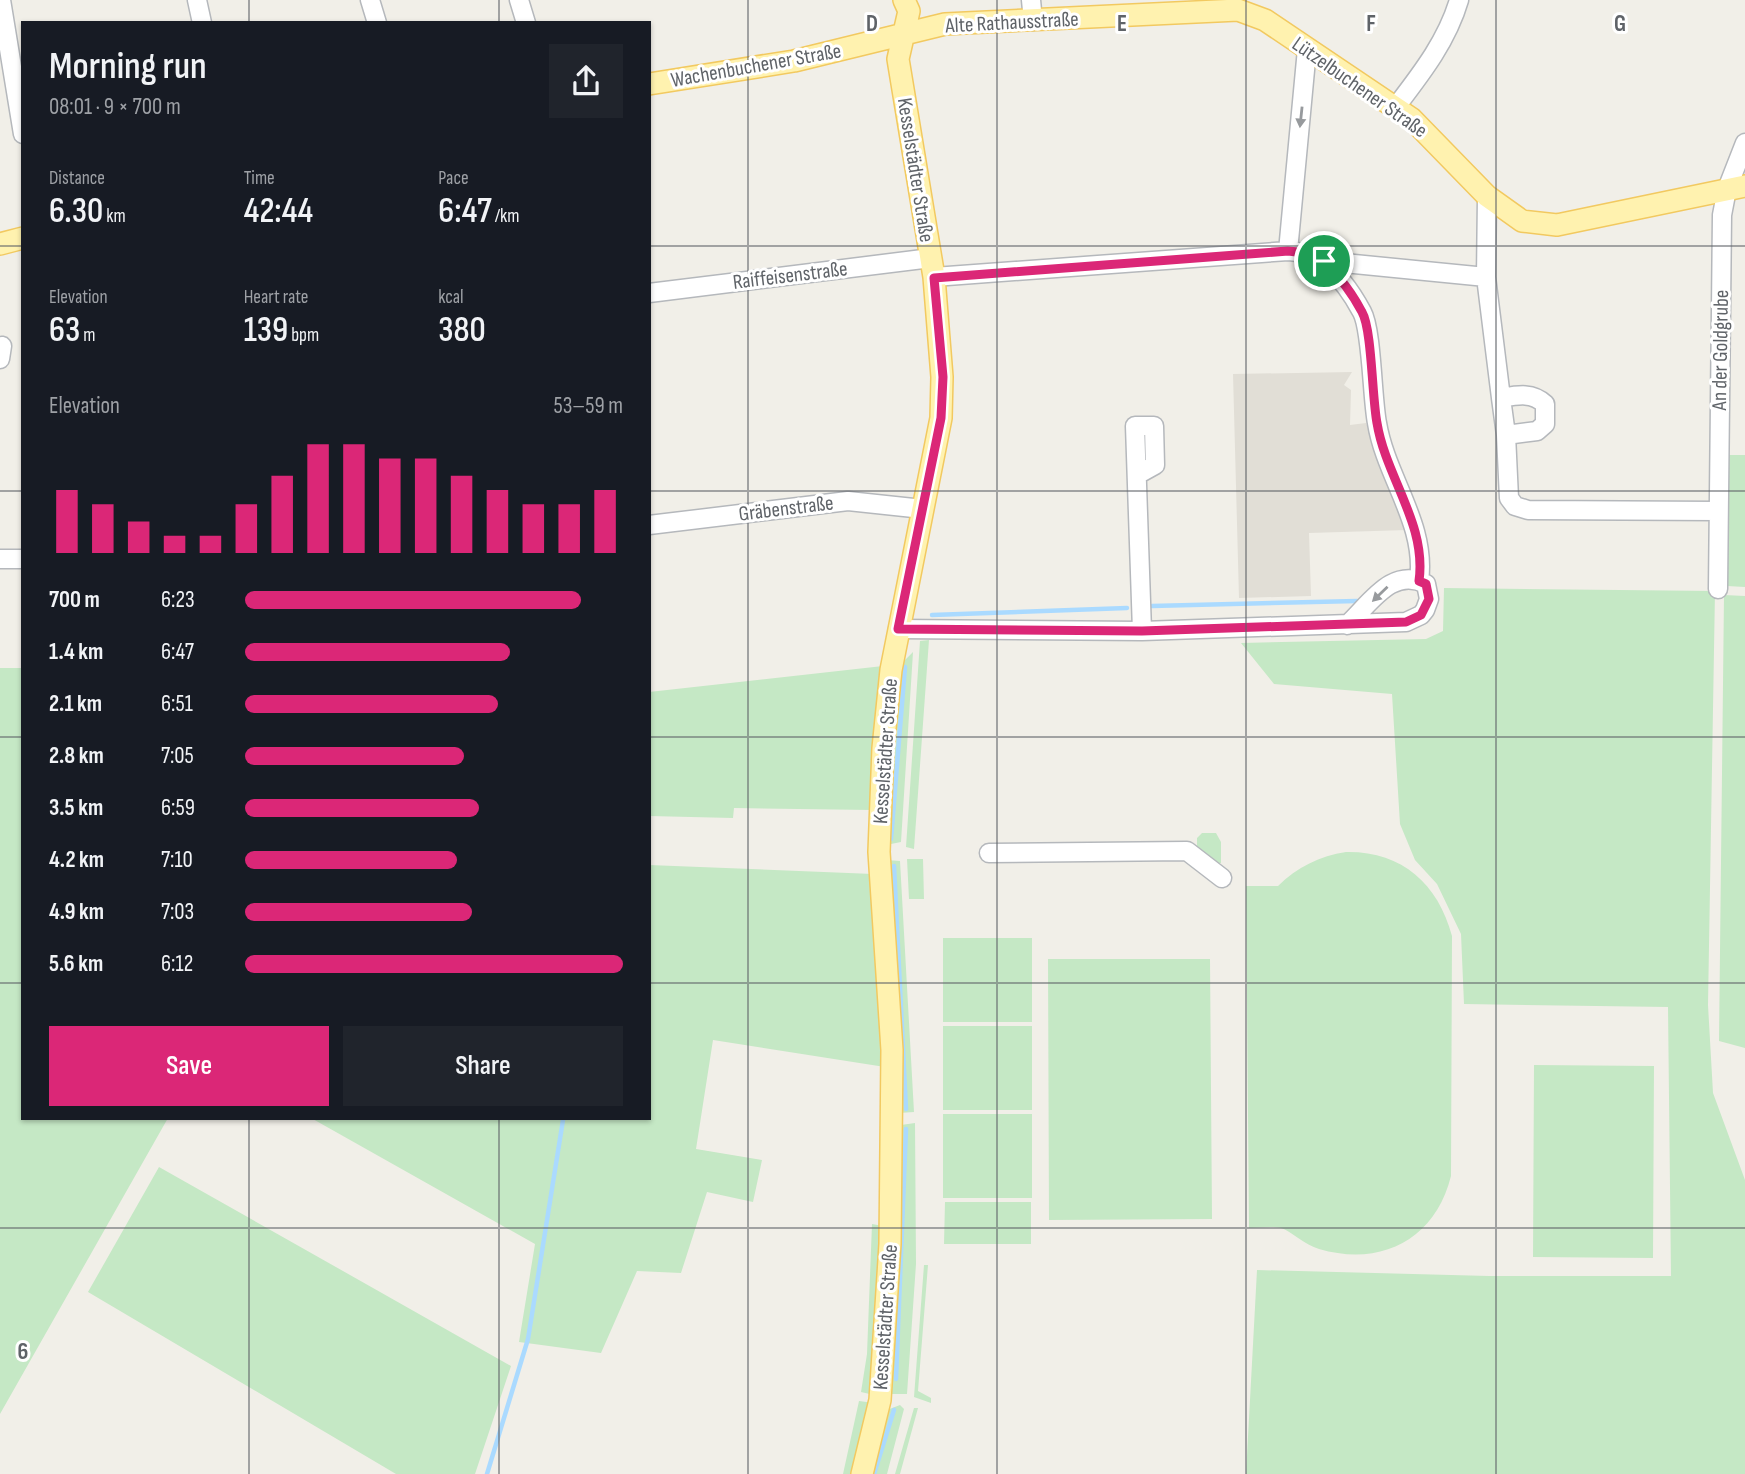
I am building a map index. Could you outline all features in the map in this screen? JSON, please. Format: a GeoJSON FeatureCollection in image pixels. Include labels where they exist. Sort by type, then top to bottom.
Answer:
{"type":"FeatureCollection","features":[{"type":"Feature","properties":{"kind":"main road","name":"Kesselstädter Straße"},"geometry":{"type":"LineString","coordinates":[[862,1474],[880,1400],[886,1332],[892,1050],[879,852],[880,806],[891,670],[941,418],[943,377],[932,268],[898,59],[909,11],[904,0]]}},
{"type":"Feature","properties":{"kind":"main road","name":"Alte Rathausstraße"},"geometry":{"type":"LineString","coordinates":[[904,33],[1032,11],[1239,5]]}},
{"type":"Feature","properties":{"kind":"main road","name":"Lützelbuchener Straße"},"geometry":{"type":"LineString","coordinates":[[1239,5],[1422,127],[1487,196],[1511,216],[1543,225],[1736,187]]}},
{"type":"Feature","properties":{"kind":"main road","name":"Wachenbuchener Straße"},"geometry":{"type":"LineString","coordinates":[[651,84],[794,61],[904,33]]}},
{"type":"Feature","properties":{"kind":"main road"},"geometry":{"type":"LineString","coordinates":[[0,244],[21,239]]}},
{"type":"Feature","properties":{"kind":"street"},"geometry":{"type":"LineString","coordinates":[[1,0],[21,122]]}},
{"type":"Feature","properties":{"kind":"street"},"geometry":{"type":"LineString","coordinates":[[197,0],[202,21]]}},
{"type":"Feature","properties":{"kind":"street"},"geometry":{"type":"LineString","coordinates":[[370,0],[376,21]]}},
{"type":"Feature","properties":{"kind":"street"},"geometry":{"type":"LineString","coordinates":[[519,0],[525,21]]}},
{"type":"Feature","properties":{"kind":"street"},"geometry":{"type":"LineString","coordinates":[[1395,108],[1434,55],[1454,17],[1458,0]]}},
{"type":"Feature","properties":{"kind":"street"},"geometry":{"type":"LineString","coordinates":[[1288,251],[1307,49]]}},
{"type":"Feature","properties":{"kind":"street","name":"An der Goldgrube"},"geometry":{"type":"LineString","coordinates":[[1718,589],[1722,215],[1736,187],[1745,143]]}},
{"type":"Feature","properties":{"kind":"street"},"geometry":{"type":"LineString","coordinates":[[1487,196],[1486,277],[1506,435],[1509,498],[1516,506],[1528,510],[1718,511]]}},
{"type":"Feature","properties":{"kind":"street","name":"Raiffeisenstraße"},"geometry":{"type":"LineString","coordinates":[[651,293],[932,268],[1288,251],[1313,254],[1324,261],[1486,277]]}},
{"type":"Feature","properties":{"kind":"street"},"geometry":{"type":"LineString","coordinates":[[1324,261],[1363,313],[1377,425],[1421,544],[1419,581]]}},
{"type":"Feature","properties":{"kind":"street"},"geometry":{"type":"LineString","coordinates":[[1501,398],[1537,397],[1545,404],[1547,413],[1545,424],[1537,431],[1506,435]]}},
{"type":"Feature","properties":{"kind":"street"},"geometry":{"type":"LineString","coordinates":[[1137,475],[1142,631]]}},
{"type":"Feature","properties":{"kind":"street","name":"Gräbenstraße"},"geometry":{"type":"LineString","coordinates":[[651,525],[848,501],[923,509]]}},
{"type":"Feature","properties":{"kind":"street"},"geometry":{"type":"LineString","coordinates":[[0,559],[21,559]]}},
{"type":"Feature","properties":{"kind":"street"},"geometry":{"type":"LineString","coordinates":[[898,629],[1142,631],[1347,625],[1415,619],[1421,615],[1429,599],[1426,584],[1405,578],[1392,582],[1347,625]]}},
{"type":"Feature","properties":{"kind":"street"},"geometry":{"type":"LineString","coordinates":[[989,853],[1187,851],[1222,878]]}},
{"type":"Feature","properties":{"kind":"shaded area"},"geometry":{"type":"Polygon","coordinates":[[[1352,372],[1344,385],[1351,390],[1350,425],[1366,423],[1407,530],[1309,533],[1311,596],[1239,598],[1233,374],[1352,372]]]}},
{"type":"Feature","properties":{"kind":"green space"},"geometry":{"type":"Polygon","coordinates":[[[1727,455],[1745,455],[1745,587],[1727,586],[1727,455]]]}},
{"type":"Feature","properties":{"kind":"green space"},"geometry":{"type":"Polygon","coordinates":[[[1444,588],[1715,591],[1708,1005],[1713,1093],[1745,1180],[1745,1474],[1246,1474],[1257,1270],[1489,1276],[1671,1276],[1668,1007],[1464,1004],[1461,934],[1437,884],[1415,860],[1400,824],[1392,694],[1274,684],[1241,643],[1426,639],[1443,631],[1444,588]]]}},
{"type":"Feature","properties":{"kind":"green space"},"geometry":{"type":"Polygon","coordinates":[[[1724,595],[1745,596],[1745,1048],[1719,1041],[1724,595]]]}},
{"type":"Feature","properties":{"kind":"green space"},"geometry":{"type":"Polygon","coordinates":[[[929,640],[914,849],[906,847],[920,641],[929,640]]]}},
{"type":"Feature","properties":{"kind":"green space"},"geometry":{"type":"Polygon","coordinates":[[[913,652],[901,842],[886,845],[903,662],[913,652]]]}},
{"type":"Feature","properties":{"kind":"green space"},"geometry":{"type":"Polygon","coordinates":[[[883,666],[872,810],[734,808],[733,818],[651,816],[651,692],[883,666]]]}},
{"type":"Feature","properties":{"kind":"green space"},"geometry":{"type":"Polygon","coordinates":[[[0,668],[21,668],[21,1120],[167,1120],[0,1414],[0,668]]]}},
{"type":"Feature","properties":{"kind":"green space"},"geometry":{"type":"Polygon","coordinates":[[[1202,833],[1216,833],[1221,842],[1221,863],[1204,863],[1197,850],[1197,838],[1202,833]]]}},
{"type":"Feature","properties":{"kind":"green space"},"geometry":{"type":"Polygon","coordinates":[[[1346,852],[1384,857],[1414,874],[1437,900],[1452,936],[1451,1176],[1443,1198],[1419,1232],[1384,1251],[1364,1254],[1342,1254],[1319,1249],[1281,1228],[1249,1228],[1246,886],[1278,886],[1309,863],[1346,852]]]}},
{"type":"Feature","properties":{"kind":"green space"},"geometry":{"type":"Polygon","coordinates":[[[907,859],[923,859],[924,899],[909,899],[907,859]]]}},
{"type":"Feature","properties":{"kind":"green space"},"geometry":{"type":"Polygon","coordinates":[[[886,860],[900,861],[914,1112],[899,1113],[886,860]]]}},
{"type":"Feature","properties":{"kind":"green space"},"geometry":{"type":"Polygon","coordinates":[[[651,865],[873,874],[885,1067],[713,1040],[696,1149],[762,1160],[753,1202],[707,1192],[681,1273],[637,1271],[601,1353],[519,1342],[535,1244],[315,1120],[651,1120],[651,865]]]}},
{"type":"Feature","properties":{"kind":"green space"},"geometry":{"type":"Polygon","coordinates":[[[943,938],[1032,938],[1032,1022],[943,1022],[943,938]]]}},
{"type":"Feature","properties":{"kind":"green space"},"geometry":{"type":"Polygon","coordinates":[[[1048,959],[1210,959],[1212,1219],[1049,1220],[1048,959]]]}},
{"type":"Feature","properties":{"kind":"green space"},"geometry":{"type":"Polygon","coordinates":[[[943,1026],[1032,1026],[1032,1110],[943,1110],[943,1026]]]}},
{"type":"Feature","properties":{"kind":"green space"},"geometry":{"type":"Polygon","coordinates":[[[1534,1065],[1654,1066],[1653,1258],[1533,1257],[1534,1065]]]}},
{"type":"Feature","properties":{"kind":"green space"},"geometry":{"type":"Polygon","coordinates":[[[943,1114],[1032,1114],[1032,1198],[943,1198],[943,1114]]]}},
{"type":"Feature","properties":{"kind":"green space"},"geometry":{"type":"Polygon","coordinates":[[[915,1123],[916,1264],[907,1394],[888,1394],[901,1125],[915,1123]]]}},
{"type":"Feature","properties":{"kind":"green space"},"geometry":{"type":"Polygon","coordinates":[[[159,1167],[511,1366],[475,1474],[396,1474],[88,1292],[159,1167]]]}},
{"type":"Feature","properties":{"kind":"green space"},"geometry":{"type":"Polygon","coordinates":[[[945,1202],[1031,1202],[1031,1244],[944,1244],[945,1202]]]}},
{"type":"Feature","properties":{"kind":"green space"},"geometry":{"type":"Polygon","coordinates":[[[872,1224],[883,1226],[874,1395],[861,1392],[867,1354],[872,1224]]]}},
{"type":"Feature","properties":{"kind":"green space"},"geometry":{"type":"Polygon","coordinates":[[[924,1265],[928,1265],[918,1391],[931,1398],[931,1403],[914,1397],[924,1265]]]}},
{"type":"Feature","properties":{"kind":"green space"},"geometry":{"type":"Polygon","coordinates":[[[859,1401],[874,1403],[855,1474],[843,1474],[859,1401]]]}},
{"type":"Feature","properties":{"kind":"green space"},"geometry":{"type":"Polygon","coordinates":[[[900,1405],[904,1409],[887,1474],[870,1474],[887,1410],[900,1405]]]}},
{"type":"Feature","properties":{"kind":"green space"},"geometry":{"type":"Polygon","coordinates":[[[914,1408],[918,1408],[900,1474],[895,1474],[914,1408]]]}},
{"type":"Feature","properties":{"kind":"waterway"},"geometry":{"type":"LineString","coordinates":[[1152,606],[1357,601]]}},
{"type":"Feature","properties":{"kind":"waterway"},"geometry":{"type":"LineString","coordinates":[[932,615],[1127,608]]}},
{"type":"Feature","properties":{"kind":"waterway"},"geometry":{"type":"LineString","coordinates":[[891,839],[905,667]]}},
{"type":"Feature","properties":{"kind":"waterway"},"geometry":{"type":"LineString","coordinates":[[894,866],[906,1109]]}},
{"type":"Feature","properties":{"kind":"waterway"},"geometry":{"type":"LineString","coordinates":[[487,1474],[528,1339],[563,1120]]}},
{"type":"Feature","properties":{"kind":"waterway"},"geometry":{"type":"LineString","coordinates":[[896,1379],[906,1129]]}},
{"type":"Feature","properties":{"kind":"waterway"},"geometry":{"type":"LineString","coordinates":[[874,1474],[894,1410]]}},
{"type":"Feature","properties":{"kind":"route"},"geometry":{"type":"LineString","coordinates":[[1288,251],[1313,254],[1324,261],[1363,313],[1377,425],[1421,544],[1419,581],[1426,584],[1429,599],[1421,615],[1406,622],[1142,631],[898,629],[941,418],[943,377],[934,278],[1288,251]]}}]}
